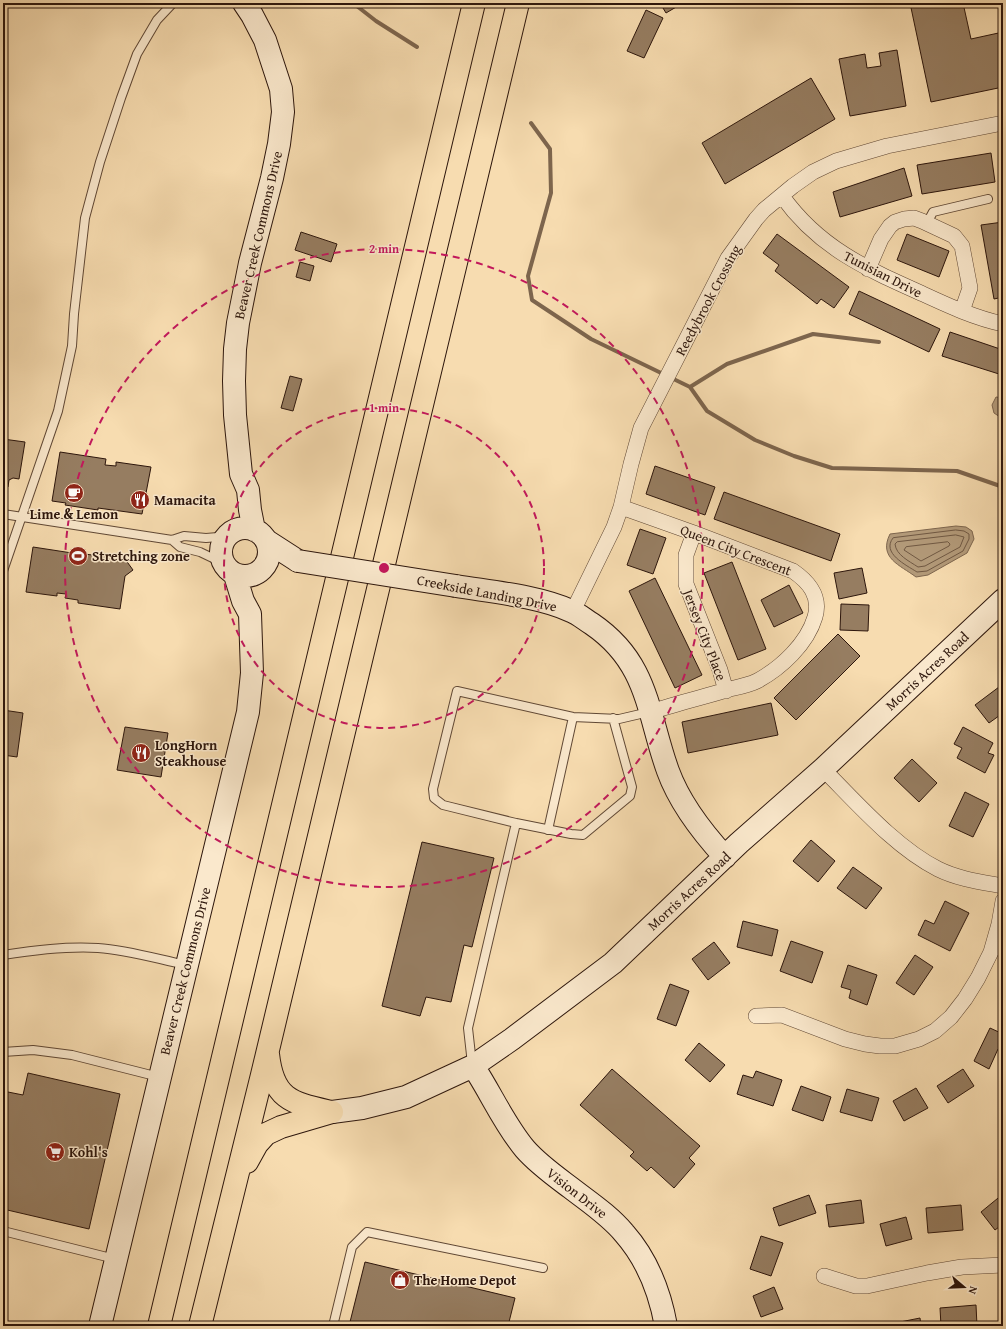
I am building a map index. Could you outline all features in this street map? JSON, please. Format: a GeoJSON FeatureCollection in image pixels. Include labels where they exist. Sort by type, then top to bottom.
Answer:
{"type":"FeatureCollection","features":[{"type":"Feature","properties":{"kind":"highway"},"geometry":{"type":"LineString","coordinates":[[159,1326],[474,3]]}},
{"type":"Feature","properties":{"kind":"highway"},"geometry":{"type":"LineString","coordinates":[[200,1326],[268,1050],[518,3]]}},
{"type":"Feature","properties":{"kind":"highway"},"geometry":{"type":"LineString","coordinates":[[268,1050],[273,1076],[278,1086],[288,1099],[301,1105],[332,1112]]}},
{"type":"Feature","properties":{"kind":"highway"},"geometry":{"type":"LineString","coordinates":[[234,1190],[257,1144],[266,1134],[332,1112]]}},
{"type":"Feature","properties":{"kind":"street","name":"Beaver Creek Commons Drive"},"geometry":{"type":"LineString","coordinates":[[244,3],[265,40],[281,89],[283,112],[275,165],[250,263],[238,323],[234,381],[235,415],[241,474],[248,490],[250,510],[260,535]]}},
{"type":"Feature","properties":{"kind":"street","name":"Reedybrook Crossing"},"geometry":{"type":"LineString","coordinates":[[573,611],[614,527],[621,507],[639,436],[648,415],[728,258],[756,219],[764,210],[793,186],[813,172],[830,164],[854,155],[887,146],[1003,123]]}},
{"type":"Feature","properties":{"kind":"street","name":"Tunisian Drive"},"geometry":{"type":"LineString","coordinates":[[782,196],[792,210],[815,234],[842,254],[868,269],[962,311],[982,319],[1003,324]]}},
{"type":"Feature","properties":{"kind":"street"},"geometry":{"type":"LineString","coordinates":[[868,269],[885,233],[895,222],[901,219],[911,218],[927,223],[954,236],[963,249],[970,288],[962,311]]}},
{"type":"Feature","properties":{"kind":"street","name":"Beaver Creek Commons Drive"},"geometry":{"type":"LineString","coordinates":[[229,534],[235,510],[236,490],[241,474]]}},
{"type":"Feature","properties":{"kind":"street","name":"Queen City Crescent"},"geometry":{"type":"LineString","coordinates":[[621,507],[793,571],[810,585],[816,602],[816,614],[807,636],[800,647],[771,672],[756,682],[651,712]]}},
{"type":"Feature","properties":{"kind":"street"},"geometry":{"type":"LineString","coordinates":[[242,528],[260,535],[269,554],[263,568],[255,575],[241,577],[229,569],[220,551],[224,540],[229,534],[242,528]]}},
{"type":"Feature","properties":{"kind":"street","name":"Jersey City Place"},"geometry":{"type":"LineString","coordinates":[[694,533],[686,555],[686,584],[720,670],[726,691]]}},
{"type":"Feature","properties":{"kind":"street","name":"Creekside Landing Drive"},"geometry":{"type":"LineString","coordinates":[[260,535],[298,560],[546,602],[573,611],[598,628],[614,642],[629,660],[646,695],[668,772],[682,802],[701,829],[725,857]]}},
{"type":"Feature","properties":{"kind":"street","name":"Creekside Landing Drive"},"geometry":{"type":"LineString","coordinates":[[263,568],[288,564],[298,560]]}},
{"type":"Feature","properties":{"kind":"street","name":"Beaver Creek Commons Drive"},"geometry":{"type":"LineString","coordinates":[[100,1326],[248,712],[252,674],[250,614],[263,568]]}},
{"type":"Feature","properties":{"kind":"street","name":"Beaver Creek Commons Drive"},"geometry":{"type":"LineString","coordinates":[[229,569],[250,614]]}},
{"type":"Feature","properties":{"kind":"street","name":"Morris Acres Road"},"geometry":{"type":"LineString","coordinates":[[332,1112],[362,1108],[406,1097],[473,1066],[512,1039],[613,963],[725,857],[822,770],[1003,600]]}},
{"type":"Feature","properties":{"kind":"street"},"geometry":{"type":"LineString","coordinates":[[822,770],[876,822],[899,842],[921,858],[939,869],[970,880],[1003,886]]}},
{"type":"Feature","properties":{"kind":"street"},"geometry":{"type":"LineString","coordinates":[[756,1016],[782,1015],[864,1044],[895,1046],[919,1039],[935,1031],[952,1017],[978,978],[991,952],[999,924],[1003,901]]}},
{"type":"Feature","properties":{"kind":"street","name":"Vision Drive"},"geometry":{"type":"LineString","coordinates":[[473,1066],[510,1128],[524,1148],[539,1163],[610,1218],[625,1233],[652,1276],[666,1326]]}},
{"type":"Feature","properties":{"kind":"street"},"geometry":{"type":"LineString","coordinates":[[824,1276],[856,1286],[867,1286],[962,1267],[1003,1265]]}},
{"type":"Feature","properties":{"kind":"lane"},"geometry":{"type":"LineString","coordinates":[[3,571],[58,412],[72,346],[74,314],[85,218],[100,162],[137,54],[157,20],[172,3]]}},
{"type":"Feature","properties":{"kind":"lane"},"geometry":{"type":"LineString","coordinates":[[927,223],[933,212],[988,199]]}},
{"type":"Feature","properties":{"kind":"lane"},"geometry":{"type":"LineString","coordinates":[[3,514],[172,540],[184,536],[206,538],[229,534]]}},
{"type":"Feature","properties":{"kind":"lane"},"geometry":{"type":"LineString","coordinates":[[172,540],[180,547],[200,552],[229,569]]}},
{"type":"Feature","properties":{"kind":"lane"},"geometry":{"type":"LineString","coordinates":[[613,718],[632,788],[630,796],[583,835],[548,830],[443,805],[434,798],[433,789],[457,691],[573,717],[613,718],[619,719],[651,712]]}},
{"type":"Feature","properties":{"kind":"lane"},"geometry":{"type":"LineString","coordinates":[[548,830],[573,717]]}},
{"type":"Feature","properties":{"kind":"lane"},"geometry":{"type":"LineString","coordinates":[[473,1066],[468,1028],[516,823]]}},
{"type":"Feature","properties":{"kind":"lane"},"geometry":{"type":"LineString","coordinates":[[3,955],[55,948],[99,948],[119,950],[187,965]]}},
{"type":"Feature","properties":{"kind":"lane"},"geometry":{"type":"LineString","coordinates":[[3,1052],[33,1050],[72,1055],[160,1077]]}},
{"type":"Feature","properties":{"kind":"lane"},"geometry":{"type":"LineString","coordinates":[[3,1231],[116,1259]]}},
{"type":"Feature","properties":{"kind":"lane"},"geometry":{"type":"LineString","coordinates":[[333,1326],[352,1247],[367,1232],[543,1268]]}},
{"type":"Feature","properties":{"kind":"water"},"geometry":{"type":"Polygon","coordinates":[[[996,397],[1003,398],[1003,419],[994,413],[992,405],[996,397]]]}},
{"type":"Feature","properties":{"kind":"water"},"geometry":{"type":"Polygon","coordinates":[[[956,526],[966,527],[972,531],[974,539],[967,553],[928,575],[916,577],[892,560],[889,555],[887,542],[890,534],[956,526]]]}},
{"type":"Feature","properties":{"kind":"building"},"geometry":{"type":"Polygon","coordinates":[[[660,3],[683,3],[666,13],[660,3]]]}},
{"type":"Feature","properties":{"kind":"building"},"geometry":{"type":"Polygon","coordinates":[[[910,3],[963,3],[971,39],[1003,32],[1003,87],[931,102],[910,3]]]}},
{"type":"Feature","properties":{"kind":"building"},"geometry":{"type":"Polygon","coordinates":[[[646,10],[663,18],[644,58],[627,51],[646,10]]]}},
{"type":"Feature","properties":{"kind":"building"},"geometry":{"type":"Polygon","coordinates":[[[897,50],[906,106],[850,116],[839,59],[865,54],[867,68],[881,66],[879,53],[897,50]]]}},
{"type":"Feature","properties":{"kind":"building"},"geometry":{"type":"Polygon","coordinates":[[[811,78],[835,119],[725,184],[702,143],[811,78]]]}},
{"type":"Feature","properties":{"kind":"building"},"geometry":{"type":"Polygon","coordinates":[[[991,153],[995,182],[922,194],[917,165],[991,153]]]}},
{"type":"Feature","properties":{"kind":"building"},"geometry":{"type":"Polygon","coordinates":[[[904,168],[912,196],[840,217],[833,192],[904,168]]]}},
{"type":"Feature","properties":{"kind":"building"},"geometry":{"type":"Polygon","coordinates":[[[1003,222],[1003,297],[994,299],[981,225],[1003,222]]]}},
{"type":"Feature","properties":{"kind":"building"},"geometry":{"type":"Polygon","coordinates":[[[301,232],[337,244],[331,262],[295,250],[301,232]]]}},
{"type":"Feature","properties":{"kind":"building"},"geometry":{"type":"Polygon","coordinates":[[[777,234],[849,287],[834,308],[821,299],[817,304],[775,271],[779,265],[763,253],[777,234]]]}},
{"type":"Feature","properties":{"kind":"building"},"geometry":{"type":"Polygon","coordinates":[[[907,234],[949,251],[939,277],[897,260],[907,234]]]}},
{"type":"Feature","properties":{"kind":"building"},"geometry":{"type":"Polygon","coordinates":[[[300,262],[314,266],[310,281],[296,277],[300,262]]]}},
{"type":"Feature","properties":{"kind":"building"},"geometry":{"type":"Polygon","coordinates":[[[859,291],[940,329],[929,352],[849,314],[859,291]]]}},
{"type":"Feature","properties":{"kind":"building"},"geometry":{"type":"Polygon","coordinates":[[[950,332],[1003,350],[1003,362],[999,374],[942,356],[950,332]]]}},
{"type":"Feature","properties":{"kind":"building"},"geometry":{"type":"Polygon","coordinates":[[[290,376],[302,379],[293,411],[281,408],[290,376]]]}},
{"type":"Feature","properties":{"kind":"building"},"geometry":{"type":"Polygon","coordinates":[[[3,439],[25,442],[19,479],[13,478],[9,480],[8,487],[3,487],[3,439]]]}},
{"type":"Feature","properties":{"kind":"building"},"geometry":{"type":"Polygon","coordinates":[[[60,452],[106,459],[105,465],[116,466],[116,462],[151,467],[142,514],[98,508],[98,510],[65,505],[66,503],[52,501],[60,452]]]}},
{"type":"Feature","properties":{"kind":"building"},"geometry":{"type":"Polygon","coordinates":[[[655,466],[715,487],[705,515],[646,494],[655,466]]]}},
{"type":"Feature","properties":{"kind":"building"},"geometry":{"type":"Polygon","coordinates":[[[724,492],[840,534],[831,561],[714,519],[724,492]]]}},
{"type":"Feature","properties":{"kind":"building"},"geometry":{"type":"Polygon","coordinates":[[[640,529],[666,538],[653,574],[627,565],[640,529]]]}},
{"type":"Feature","properties":{"kind":"building"},"geometry":{"type":"Polygon","coordinates":[[[33,547],[113,558],[120,552],[133,570],[125,576],[120,609],[78,603],[78,600],[65,598],[66,594],[57,593],[57,596],[26,592],[33,547]]]}},
{"type":"Feature","properties":{"kind":"building"},"geometry":{"type":"Polygon","coordinates":[[[732,562],[766,649],[738,660],[704,573],[732,562]]]}},
{"type":"Feature","properties":{"kind":"building"},"geometry":{"type":"Polygon","coordinates":[[[862,568],[867,593],[839,599],[834,573],[862,568]]]}},
{"type":"Feature","properties":{"kind":"building"},"geometry":{"type":"Polygon","coordinates":[[[655,578],[702,675],[675,688],[629,591],[655,578]]]}},
{"type":"Feature","properties":{"kind":"building"},"geometry":{"type":"Polygon","coordinates":[[[789,585],[803,613],[774,627],[761,600],[789,585]]]}},
{"type":"Feature","properties":{"kind":"building"},"geometry":{"type":"Polygon","coordinates":[[[841,604],[869,605],[868,631],[840,630],[841,604]]]}},
{"type":"Feature","properties":{"kind":"building"},"geometry":{"type":"Polygon","coordinates":[[[838,634],[860,656],[796,720],[774,698],[838,634]]]}},
{"type":"Feature","properties":{"kind":"building"},"geometry":{"type":"Polygon","coordinates":[[[1003,684],[1003,713],[989,723],[975,705],[1003,684]]]}},
{"type":"Feature","properties":{"kind":"building"},"geometry":{"type":"Polygon","coordinates":[[[771,703],[778,735],[688,753],[682,722],[771,703]]]}},
{"type":"Feature","properties":{"kind":"building"},"geometry":{"type":"Polygon","coordinates":[[[3,710],[23,713],[17,757],[3,755],[3,710]]]}},
{"type":"Feature","properties":{"kind":"building"},"geometry":{"type":"Polygon","coordinates":[[[125,727],[168,733],[161,777],[117,770],[125,727]]]}},
{"type":"Feature","properties":{"kind":"building"},"geometry":{"type":"Polygon","coordinates":[[[963,727],[993,743],[988,753],[994,755],[985,773],[957,758],[962,748],[954,744],[963,727]]]}},
{"type":"Feature","properties":{"kind":"building"},"geometry":{"type":"Polygon","coordinates":[[[912,759],[937,783],[919,802],[894,778],[912,759]]]}},
{"type":"Feature","properties":{"kind":"building"},"geometry":{"type":"Polygon","coordinates":[[[965,792],[989,804],[973,837],[949,826],[965,792]]]}},
{"type":"Feature","properties":{"kind":"building"},"geometry":{"type":"Polygon","coordinates":[[[811,840],[835,861],[818,882],[793,861],[811,840]]]}},
{"type":"Feature","properties":{"kind":"building"},"geometry":{"type":"Polygon","coordinates":[[[422,842],[494,858],[472,947],[464,945],[451,1002],[426,997],[420,1016],[382,1006],[422,842]]]}},
{"type":"Feature","properties":{"kind":"building"},"geometry":{"type":"Polygon","coordinates":[[[853,867],[882,888],[866,909],[837,888],[853,867]]]}},
{"type":"Feature","properties":{"kind":"building"},"geometry":{"type":"Polygon","coordinates":[[[945,901],[969,913],[950,951],[918,935],[925,920],[934,924],[945,901]]]}},
{"type":"Feature","properties":{"kind":"building"},"geometry":{"type":"Polygon","coordinates":[[[743,921],[778,930],[772,956],[737,947],[743,921]]]}},
{"type":"Feature","properties":{"kind":"building"},"geometry":{"type":"Polygon","coordinates":[[[791,941],[823,952],[812,983],[780,971],[791,941]]]}},
{"type":"Feature","properties":{"kind":"building"},"geometry":{"type":"Polygon","coordinates":[[[714,942],[730,963],[708,980],[692,959],[714,942]]]}},
{"type":"Feature","properties":{"kind":"building"},"geometry":{"type":"Polygon","coordinates":[[[915,955],[933,967],[914,995],[896,983],[915,955]]]}},
{"type":"Feature","properties":{"kind":"building"},"geometry":{"type":"Polygon","coordinates":[[[848,965],[877,975],[867,1005],[849,998],[851,990],[841,987],[848,965]]]}},
{"type":"Feature","properties":{"kind":"building"},"geometry":{"type":"Polygon","coordinates":[[[670,984],[689,991],[676,1026],[657,1019],[670,984]]]}},
{"type":"Feature","properties":{"kind":"building"},"geometry":{"type":"Polygon","coordinates":[[[990,1028],[1003,1034],[1003,1051],[998,1049],[989,1069],[974,1061],[990,1028]]]}},
{"type":"Feature","properties":{"kind":"building"},"geometry":{"type":"Polygon","coordinates":[[[699,1043],[725,1065],[710,1082],[685,1060],[699,1043]]]}},
{"type":"Feature","properties":{"kind":"building"},"geometry":{"type":"Polygon","coordinates":[[[612,1069],[700,1146],[689,1158],[695,1164],[674,1188],[651,1167],[647,1171],[630,1156],[634,1152],[580,1105],[612,1069]]]}},
{"type":"Feature","properties":{"kind":"building"},"geometry":{"type":"Polygon","coordinates":[[[963,1069],[974,1086],[948,1103],[937,1086],[963,1069]]]}},
{"type":"Feature","properties":{"kind":"building"},"geometry":{"type":"Polygon","coordinates":[[[756,1071],[782,1080],[773,1106],[737,1094],[743,1075],[753,1078],[756,1071]]]}},
{"type":"Feature","properties":{"kind":"building","name":"Kohl's"},"geometry":{"type":"Polygon","coordinates":[[[28,1073],[120,1094],[89,1229],[3,1209],[3,1091],[23,1095],[28,1073]]]}},
{"type":"Feature","properties":{"kind":"building"},"geometry":{"type":"Polygon","coordinates":[[[801,1086],[831,1097],[823,1121],[792,1110],[801,1086]]]}},
{"type":"Feature","properties":{"kind":"building"},"geometry":{"type":"Polygon","coordinates":[[[916,1088],[928,1108],[904,1121],[893,1101],[916,1088]]]}},
{"type":"Feature","properties":{"kind":"building"},"geometry":{"type":"Polygon","coordinates":[[[847,1089],[879,1098],[872,1121],[840,1112],[847,1089]]]}},
{"type":"Feature","properties":{"kind":"building"},"geometry":{"type":"Polygon","coordinates":[[[1003,1194],[1003,1224],[995,1230],[981,1212],[1003,1194]]]}},
{"type":"Feature","properties":{"kind":"building"},"geometry":{"type":"Polygon","coordinates":[[[809,1195],[816,1213],[779,1226],[773,1208],[809,1195]]]}},
{"type":"Feature","properties":{"kind":"building"},"geometry":{"type":"Polygon","coordinates":[[[861,1200],[864,1223],[829,1227],[826,1205],[861,1200]]]}},
{"type":"Feature","properties":{"kind":"building"},"geometry":{"type":"Polygon","coordinates":[[[961,1205],[963,1230],[928,1233],[926,1208],[961,1205]]]}},
{"type":"Feature","properties":{"kind":"building"},"geometry":{"type":"Polygon","coordinates":[[[906,1217],[912,1239],[886,1246],[880,1224],[906,1217]]]}},
{"type":"Feature","properties":{"kind":"building"},"geometry":{"type":"Polygon","coordinates":[[[761,1236],[783,1243],[771,1276],[750,1269],[761,1236]]]}},
{"type":"Feature","properties":{"kind":"building","name":"The Home Depot"},"geometry":{"type":"Polygon","coordinates":[[[365,1262],[515,1298],[508,1326],[349,1326],[365,1262]]]}},
{"type":"Feature","properties":{"kind":"building"},"geometry":{"type":"Polygon","coordinates":[[[774,1287],[783,1309],[761,1317],[753,1296],[774,1287]]]}},
{"type":"Feature","properties":{"kind":"building"},"geometry":{"type":"Polygon","coordinates":[[[976,1305],[977,1326],[941,1326],[940,1308],[976,1305]]]}},
{"type":"Feature","properties":{"kind":"building"},"geometry":{"type":"Polygon","coordinates":[[[920,1318],[921,1326],[885,1325],[920,1318]]]}},
{"type":"Feature","properties":{"kind":"waterway"},"geometry":{"type":"LineString","coordinates":[[353,3],[376,21],[417,47]]}},
{"type":"Feature","properties":{"kind":"waterway"},"geometry":{"type":"LineString","coordinates":[[531,123],[550,149],[551,193],[528,276],[532,300],[591,339],[690,387],[707,411],[755,440],[794,456],[832,468],[957,471],[1003,487]]}},
{"type":"Feature","properties":{"kind":"waterway"},"geometry":{"type":"LineString","coordinates":[[690,387],[727,364],[813,334],[879,342]]}},
{"type":"Feature","properties":{"kind":"place","name":"Lime & Lemon"},"geometry":{"type":"Point","coordinates":[74,493]}},
{"type":"Feature","properties":{"kind":"place","name":"Mamacita"},"geometry":{"type":"Point","coordinates":[140,500]}},
{"type":"Feature","properties":{"kind":"place","name":"Stretching zone"},"geometry":{"type":"Point","coordinates":[78,556]}},
{"type":"Feature","properties":{"kind":"place","name":"LongHorn Steakhouse"},"geometry":{"type":"Point","coordinates":[141,753]}},
{"type":"Feature","properties":{"kind":"place","name":"Kohl's"},"geometry":{"type":"Point","coordinates":[55,1152]}},
{"type":"Feature","properties":{"kind":"place","name":"The Home Depot"},"geometry":{"type":"Point","coordinates":[400,1280]}}]}
